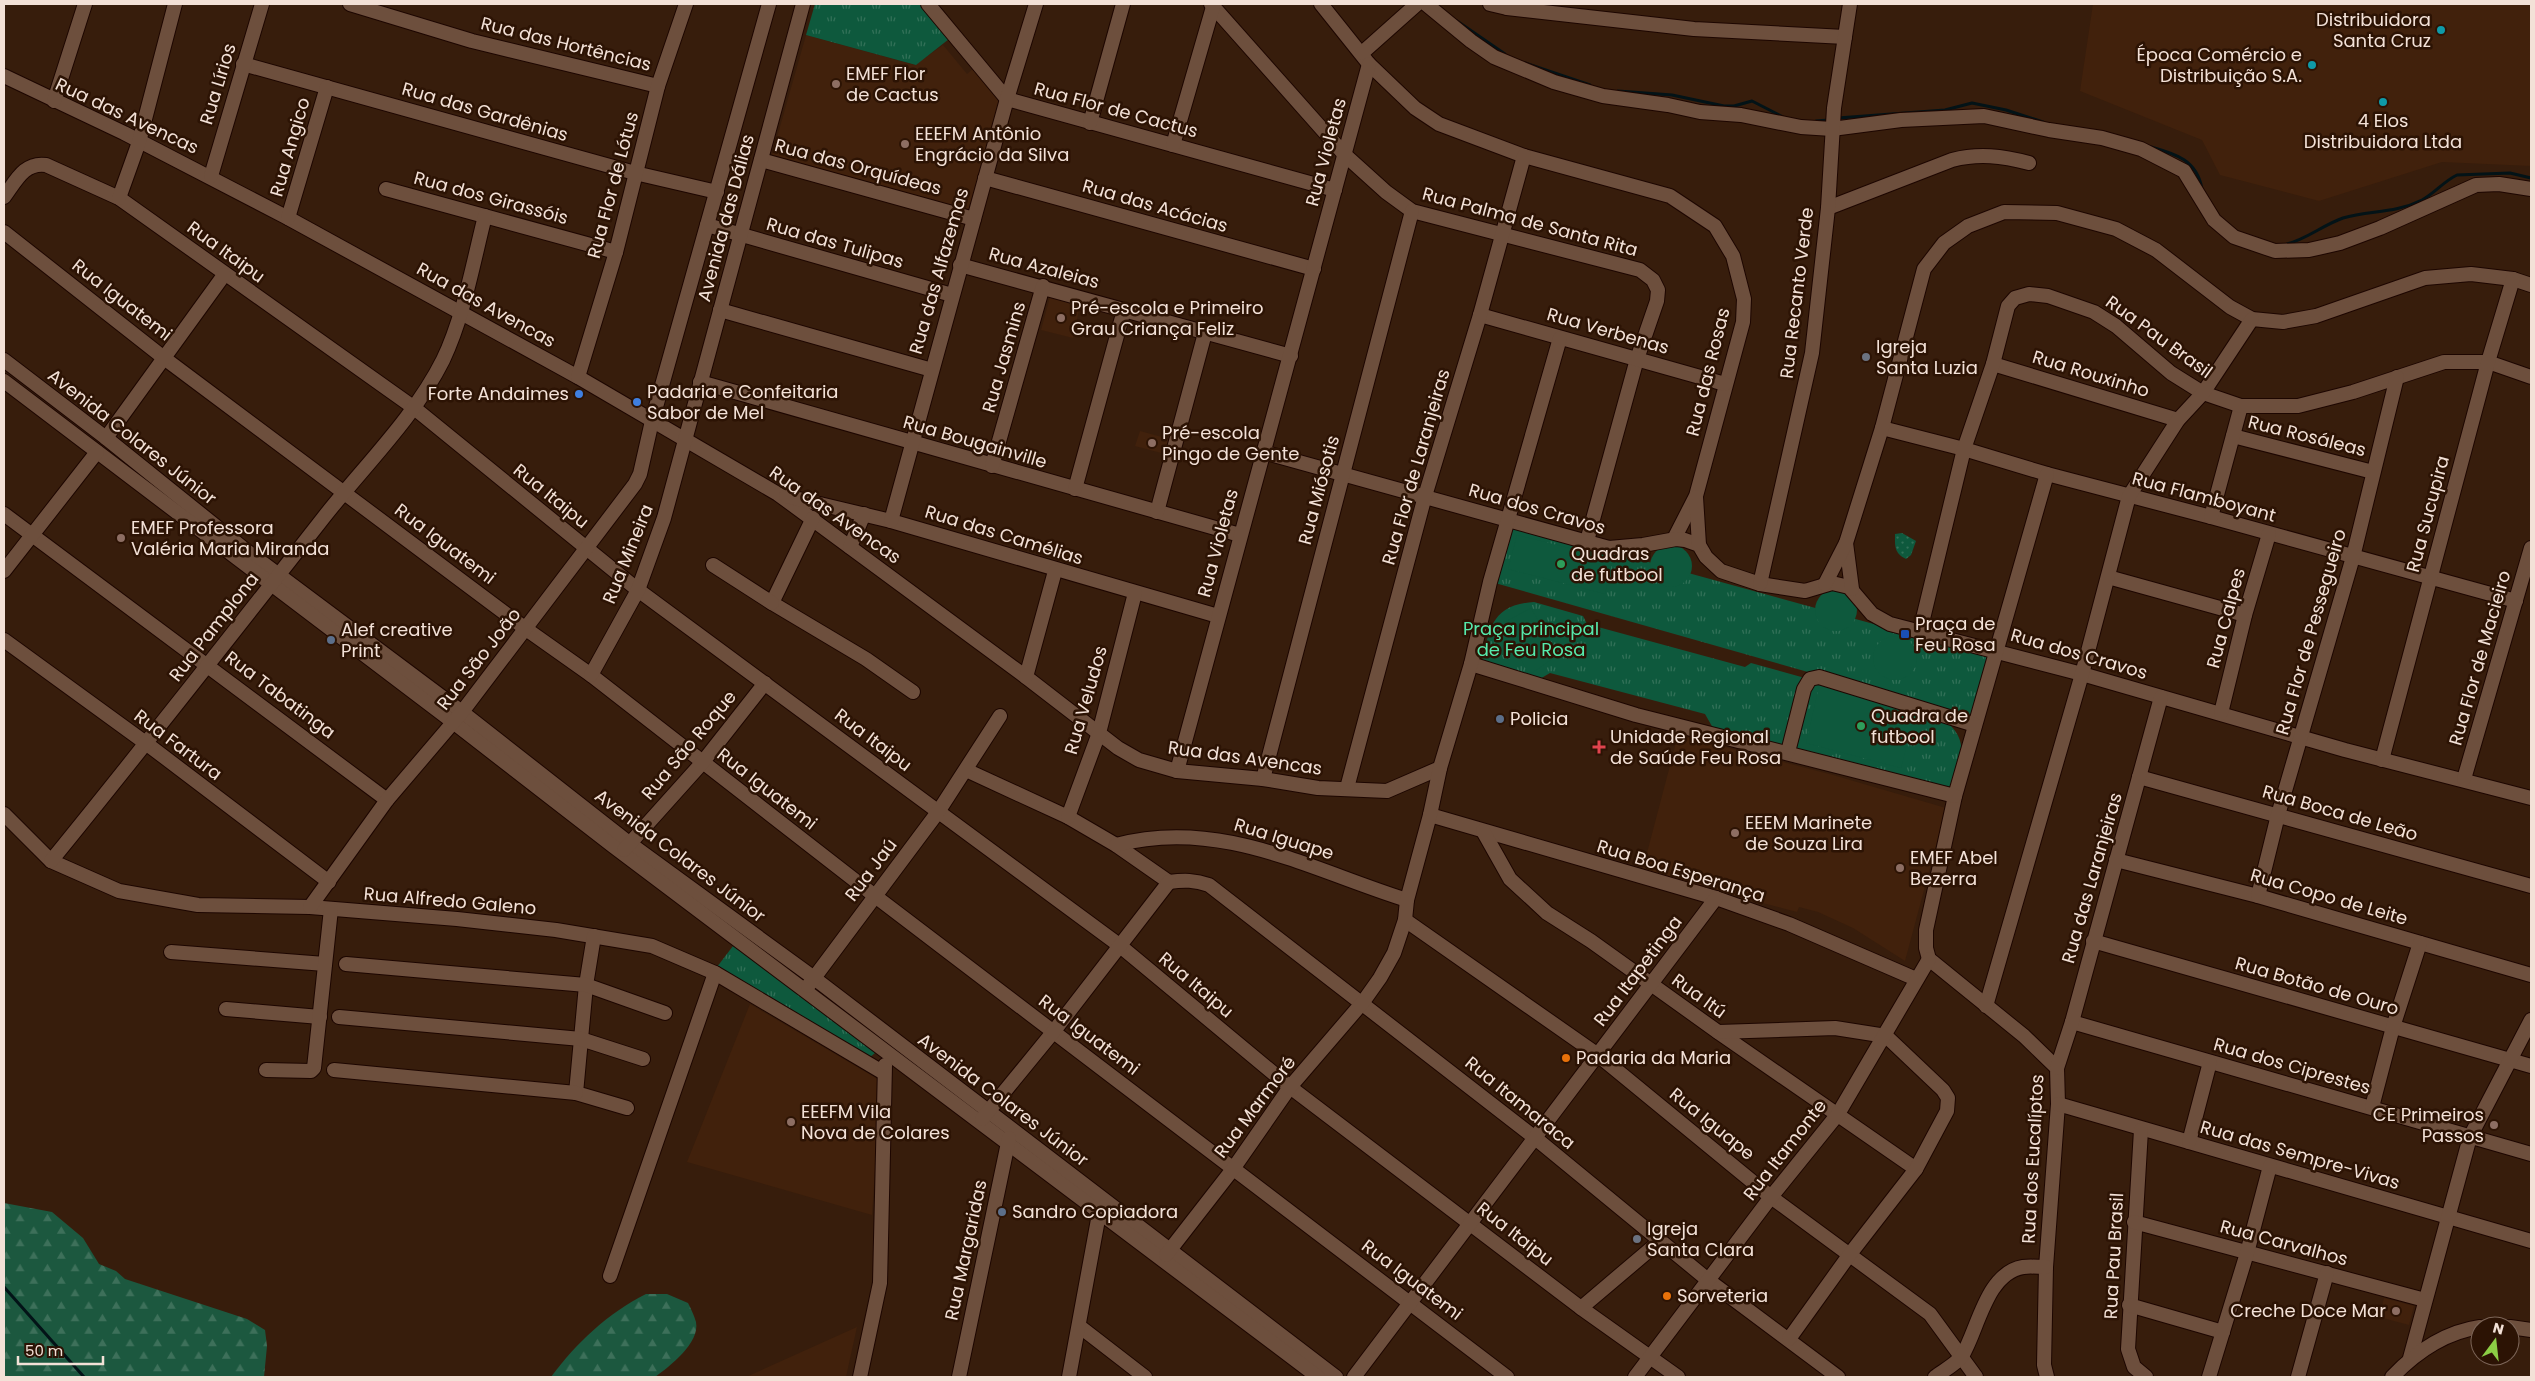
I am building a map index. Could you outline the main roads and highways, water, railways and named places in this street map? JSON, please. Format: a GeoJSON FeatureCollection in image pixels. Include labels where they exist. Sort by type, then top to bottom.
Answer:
{"type":"FeatureCollection","features":[{"type":"Feature","properties":{"kind":"waterway"},"geometry":{"type":"LineString","coordinates":[[1457,21],[1505,54]]}},
{"type":"Feature","properties":{"kind":"waterway"},"geometry":{"type":"LineString","coordinates":[[1525,63],[1590,85]]}},
{"type":"Feature","properties":{"kind":"waterway"},"geometry":{"type":"LineString","coordinates":[[1618,91],[1672,95],[1724,106],[1734,106],[1752,101],[1785,118]]}},
{"type":"Feature","properties":{"kind":"waterway"},"geometry":{"type":"LineString","coordinates":[[1838,118],[1945,110],[1972,103],[2006,110],[2043,122]]}},
{"type":"Feature","properties":{"kind":"waterway"},"geometry":{"type":"LineString","coordinates":[[1816,121],[1829,120]]}},
{"type":"Feature","properties":{"kind":"waterway"},"geometry":{"type":"LineString","coordinates":[[2151,147],[2169,152],[2184,160],[2195,171],[2202,189]]}},
{"type":"Feature","properties":{"kind":"waterway"},"geometry":{"type":"LineString","coordinates":[[2287,244],[2343,218],[2402,208],[2422,200],[2457,175],[2510,173],[2531,178]]}},
{"type":"Feature","properties":{"kind":"waterway"},"geometry":{"type":"LineString","coordinates":[[4,1287],[84,1377]]}},
{"type":"Feature","properties":{"kind":"place","name":"Distribuidora Santa Cruz"},"geometry":{"type":"Point","coordinates":[2441,30]}},
{"type":"Feature","properties":{"kind":"place","name":"Época Comércio e Distribuição S.A."},"geometry":{"type":"Point","coordinates":[2312,65]}},
{"type":"Feature","properties":{"kind":"place","name":"EMEF Flor de Cactus"},"geometry":{"type":"Point","coordinates":[836,84]}},
{"type":"Feature","properties":{"kind":"place","name":"4 Elos Distribuidora Ltda"},"geometry":{"type":"Point","coordinates":[2383,102]}},
{"type":"Feature","properties":{"kind":"place","name":"EEEFM Antônio Engrácio da Silva"},"geometry":{"type":"Point","coordinates":[905,144]}},
{"type":"Feature","properties":{"kind":"place","name":"Pré-escola e Primeiro Grau Criança Feliz"},"geometry":{"type":"Point","coordinates":[1061,318]}},
{"type":"Feature","properties":{"kind":"place","name":"Igreja Santa Luzia"},"geometry":{"type":"Point","coordinates":[1866,357]}},
{"type":"Feature","properties":{"kind":"place","name":"Forte Andaimes"},"geometry":{"type":"Point","coordinates":[579,394]}},
{"type":"Feature","properties":{"kind":"place","name":"Padaria e Confeitaria Sabor de Mel"},"geometry":{"type":"Point","coordinates":[637,402]}},
{"type":"Feature","properties":{"kind":"place","name":"Pré-escola Pingo de Gente"},"geometry":{"type":"Point","coordinates":[1152,443]}},
{"type":"Feature","properties":{"kind":"place","name":"EMEF Professora Valéria Maria Miranda"},"geometry":{"type":"Point","coordinates":[121,538]}},
{"type":"Feature","properties":{"kind":"place","name":"Quadras de futbool"},"geometry":{"type":"Point","coordinates":[1561,564]}},
{"type":"Feature","properties":{"kind":"place","name":"Praça de Feu Rosa"},"geometry":{"type":"Point","coordinates":[1905,634]}},
{"type":"Feature","properties":{"kind":"place","name":"Alef creative Print"},"geometry":{"type":"Point","coordinates":[331,640]}},
{"type":"Feature","properties":{"kind":"place","name":"Policia"},"geometry":{"type":"Point","coordinates":[1500,719]}},
{"type":"Feature","properties":{"kind":"place","name":"Quadra de futbool"},"geometry":{"type":"Point","coordinates":[1861,726]}},
{"type":"Feature","properties":{"kind":"place","name":"Unidade Regional de Saúde Feu Rosa"},"geometry":{"type":"Point","coordinates":[1599,747]}},
{"type":"Feature","properties":{"kind":"place","name":"EEEM Marinete de Souza Lira"},"geometry":{"type":"Point","coordinates":[1735,833]}},
{"type":"Feature","properties":{"kind":"place","name":"EMEF Abel Bezerra"},"geometry":{"type":"Point","coordinates":[1900,868]}},
{"type":"Feature","properties":{"kind":"place","name":"Padaria da Maria"},"geometry":{"type":"Point","coordinates":[1566,1058]}},
{"type":"Feature","properties":{"kind":"place","name":"EEEFM Vila Nova de Colares"},"geometry":{"type":"Point","coordinates":[791,1122]}},
{"type":"Feature","properties":{"kind":"place","name":"CE Primeiros Passos"},"geometry":{"type":"Point","coordinates":[2494,1125]}},
{"type":"Feature","properties":{"kind":"place","name":"Sandro Copiadora"},"geometry":{"type":"Point","coordinates":[1002,1212]}},
{"type":"Feature","properties":{"kind":"place","name":"Igreja Santa Clara"},"geometry":{"type":"Point","coordinates":[1637,1239]}},
{"type":"Feature","properties":{"kind":"place","name":"Sorveteria"},"geometry":{"type":"Point","coordinates":[1667,1296]}},
{"type":"Feature","properties":{"kind":"place","name":"Creche Doce Mar"},"geometry":{"type":"Point","coordinates":[2396,1311]}},
{"type":"Feature","properties":{"kind":"park label","name":"Praça principal de Feu Rosa"},"geometry":{"type":"Point","coordinates":[1531,639]}}]}
